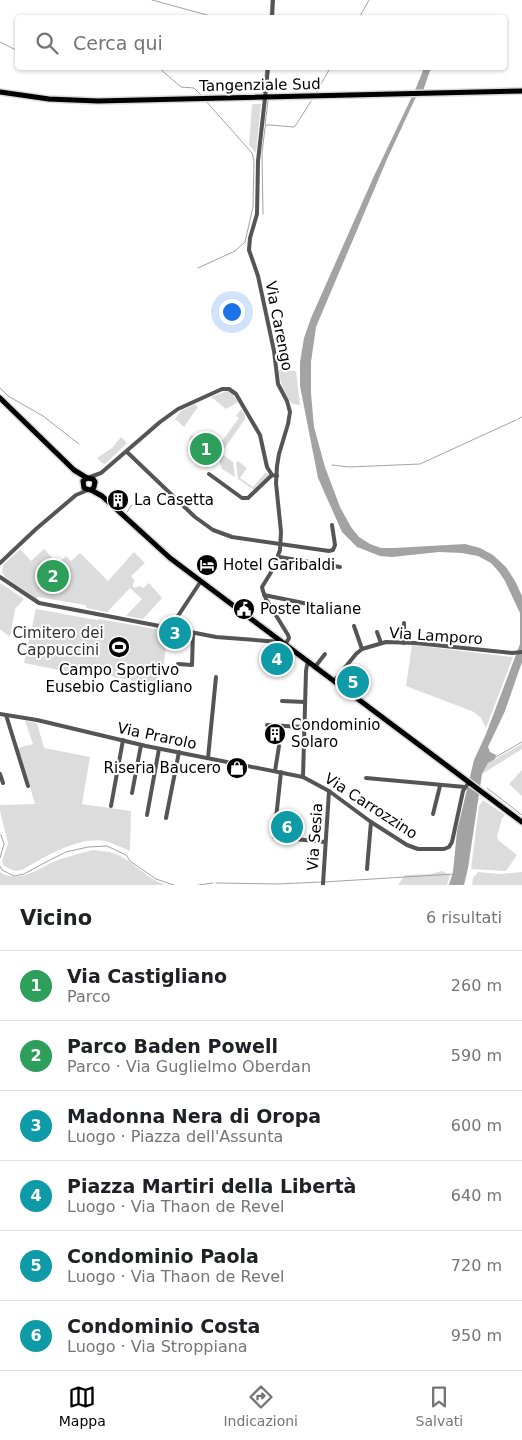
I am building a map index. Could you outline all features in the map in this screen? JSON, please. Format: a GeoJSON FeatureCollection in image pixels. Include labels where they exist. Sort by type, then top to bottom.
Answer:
{"type":"FeatureCollection","features":[{"type":"Feature","properties":{"kind":"main road","name":"Tangenziale Sud"},"geometry":{"type":"LineString","coordinates":[[0,92],[49,99],[98,101],[522,92]]}},
{"type":"Feature","properties":{"kind":"main road"},"geometry":{"type":"LineString","coordinates":[[0,398],[74,470],[85,489],[102,496],[170,558],[468,784],[482,792],[522,822]]}},
{"type":"Feature","properties":{"kind":"main road"},"geometry":{"type":"LineString","coordinates":[[74,470],[94,480],[102,496]]}},
{"type":"Feature","properties":{"kind":"main road"},"geometry":{"type":"LineString","coordinates":[[83,484],[84,480],[89,478]]}},
{"type":"Feature","properties":{"kind":"main road"},"geometry":{"type":"LineString","coordinates":[[90,490],[95,483]]}},
{"type":"Feature","properties":{"kind":"street"},"geometry":{"type":"LineString","coordinates":[[272,15],[273,0]]}},
{"type":"Feature","properties":{"kind":"street","name":"Via Carengo"},"geometry":{"type":"LineString","coordinates":[[264,595],[262,587],[279,557],[281,544],[274,475],[278,454],[288,424],[289,406],[278,384],[274,352],[260,284],[250,255],[249,244],[257,214],[258,161],[268,70]]}},
{"type":"Feature","properties":{"kind":"street"},"geometry":{"type":"LineString","coordinates":[[89,478],[101,473],[160,422],[178,409],[218,390],[229,389],[236,394],[260,435],[267,467],[274,475],[248,498],[242,498],[209,474]]}},
{"type":"Feature","properties":{"kind":"street"},"geometry":{"type":"LineString","coordinates":[[127,452],[195,517],[213,530],[232,537],[329,551],[333,550],[335,545],[332,525]]}},
{"type":"Feature","properties":{"kind":"street"},"geometry":{"type":"LineString","coordinates":[[95,483],[101,473]]}},
{"type":"Feature","properties":{"kind":"street"},"geometry":{"type":"LineString","coordinates":[[79,493],[83,484]]}},
{"type":"Feature","properties":{"kind":"street"},"geometry":{"type":"LineString","coordinates":[[0,563],[79,493],[90,490]]}},
{"type":"Feature","properties":{"kind":"street"},"geometry":{"type":"LineString","coordinates":[[279,557],[340,567]]}},
{"type":"Feature","properties":{"kind":"street"},"geometry":{"type":"LineString","coordinates":[[0,577],[39,603],[216,638],[283,643],[289,638],[288,635],[264,595]]}},
{"type":"Feature","properties":{"kind":"street"},"geometry":{"type":"LineString","coordinates":[[170,628],[201,581]]}},
{"type":"Feature","properties":{"kind":"street"},"geometry":{"type":"LineString","coordinates":[[264,595],[318,606]]}},
{"type":"Feature","properties":{"kind":"street"},"geometry":{"type":"LineString","coordinates":[[404,623],[404,643]]}},
{"type":"Feature","properties":{"kind":"street"},"geometry":{"type":"LineString","coordinates":[[354,626],[362,649]]}},
{"type":"Feature","properties":{"kind":"street"},"geometry":{"type":"LineString","coordinates":[[377,632],[381,643]]}},
{"type":"Feature","properties":{"kind":"street"},"geometry":{"type":"LineString","coordinates":[[178,664],[192,665],[193,633]]}},
{"type":"Feature","properties":{"kind":"street","name":"Via Lamporo"},"geometry":{"type":"LineString","coordinates":[[334,681],[351,659],[362,649],[386,642],[512,653],[522,652]]}},
{"type":"Feature","properties":{"kind":"street"},"geometry":{"type":"LineString","coordinates":[[314,666],[325,654]]}},
{"type":"Feature","properties":{"kind":"street"},"geometry":{"type":"LineString","coordinates":[[303,777],[304,702],[306,671],[309,662]]}},
{"type":"Feature","properties":{"kind":"street"},"geometry":{"type":"LineString","coordinates":[[208,758],[216,677]]}},
{"type":"Feature","properties":{"kind":"street"},"geometry":{"type":"LineString","coordinates":[[282,701],[304,702]]}},
{"type":"Feature","properties":{"kind":"street","name":"Via Prarolo"},"geometry":{"type":"LineString","coordinates":[[0,714],[37,720],[141,745],[303,777]]}},
{"type":"Feature","properties":{"kind":"street"},"geometry":{"type":"LineString","coordinates":[[6,715],[28,786]]}},
{"type":"Feature","properties":{"kind":"street"},"geometry":{"type":"LineString","coordinates":[[268,725],[303,727]]}},
{"type":"Feature","properties":{"kind":"street"},"geometry":{"type":"LineString","coordinates":[[111,806],[123,740]]}},
{"type":"Feature","properties":{"kind":"street"},"geometry":{"type":"LineString","coordinates":[[132,793],[141,745]]}},
{"type":"Feature","properties":{"kind":"street"},"geometry":{"type":"LineString","coordinates":[[275,771],[279,746]]}},
{"type":"Feature","properties":{"kind":"street"},"geometry":{"type":"LineString","coordinates":[[148,815],[159,748]]}},
{"type":"Feature","properties":{"kind":"street"},"geometry":{"type":"LineString","coordinates":[[166,818],[179,752]]}},
{"type":"Feature","properties":{"kind":"street"},"geometry":{"type":"LineString","coordinates":[[281,772],[274,837],[325,842]]}},
{"type":"Feature","properties":{"kind":"street"},"geometry":{"type":"LineString","coordinates":[[0,774],[3,783]]}},
{"type":"Feature","properties":{"kind":"street","name":"Via Carrozzino"},"geometry":{"type":"LineString","coordinates":[[303,777],[329,791],[371,822],[407,845],[418,849],[444,849],[449,847],[452,842],[463,791],[468,784]]}},
{"type":"Feature","properties":{"kind":"street"},"geometry":{"type":"LineString","coordinates":[[366,778],[440,786],[468,784]]}},
{"type":"Feature","properties":{"kind":"street"},"geometry":{"type":"LineString","coordinates":[[433,814],[440,786]]}},
{"type":"Feature","properties":{"kind":"street","name":"Via Sesia"},"geometry":{"type":"LineString","coordinates":[[323,884],[329,791]]}},
{"type":"Feature","properties":{"kind":"street"},"geometry":{"type":"LineString","coordinates":[[367,869],[371,822]]}},
{"type":"Feature","properties":{"kind":"green space"},"geometry":{"type":"Polygon","coordinates":[[[252,104],[261,104],[256,153],[249,145],[252,104]]]}},
{"type":"Feature","properties":{"kind":"green space"},"geometry":{"type":"Polygon","coordinates":[[[279,370],[296,371],[300,405],[292,404],[289,400],[281,384],[279,370]]]}},
{"type":"Feature","properties":{"kind":"green space"},"geometry":{"type":"Polygon","coordinates":[[[227,391],[232,393],[238,402],[226,409],[211,397],[227,391]]]}},
{"type":"Feature","properties":{"kind":"green space"},"geometry":{"type":"Polygon","coordinates":[[[195,404],[198,407],[184,427],[175,419],[181,411],[195,404]]]}},
{"type":"Feature","properties":{"kind":"green space"},"geometry":{"type":"Polygon","coordinates":[[[241,409],[245,419],[222,452],[217,448],[239,418],[236,416],[241,409]]]}},
{"type":"Feature","properties":{"kind":"green space"},"geometry":{"type":"Polygon","coordinates":[[[192,435],[221,453],[216,460],[191,445],[189,439],[192,435]]]}},
{"type":"Feature","properties":{"kind":"green space"},"geometry":{"type":"Polygon","coordinates":[[[121,437],[127,443],[105,464],[102,463],[97,458],[112,448],[121,437]]]}},
{"type":"Feature","properties":{"kind":"green space"},"geometry":{"type":"Polygon","coordinates":[[[223,455],[233,462],[235,477],[222,469],[219,461],[223,455]]]}},
{"type":"Feature","properties":{"kind":"green space"},"geometry":{"type":"Polygon","coordinates":[[[238,461],[247,468],[240,478],[253,487],[266,472],[269,475],[254,490],[238,479],[236,463],[238,461]]]}},
{"type":"Feature","properties":{"kind":"green space"},"geometry":{"type":"Polygon","coordinates":[[[20,549],[31,561],[44,549],[58,564],[66,556],[71,561],[80,553],[108,581],[134,552],[145,563],[131,576],[135,581],[133,583],[134,588],[140,586],[143,588],[149,583],[162,598],[143,619],[126,616],[142,599],[130,588],[107,612],[87,608],[85,605],[38,597],[37,599],[5,577],[2,571],[3,565],[20,549]]]}},
{"type":"Feature","properties":{"kind":"green space"},"geometry":{"type":"Polygon","coordinates":[[[0,583],[24,599],[15,609],[10,637],[0,629],[0,583]]]}},
{"type":"Feature","properties":{"kind":"green space","name":"Cimitero dei Cappuccini"},"geometry":{"type":"Polygon","coordinates":[[[36,609],[162,630],[161,635],[167,636],[164,663],[155,685],[84,671],[84,677],[79,676],[79,674],[24,663],[36,609]]]}},
{"type":"Feature","properties":{"kind":"green space"},"geometry":{"type":"Polygon","coordinates":[[[412,645],[513,657],[486,728],[481,718],[474,712],[406,686],[412,645]]]}},
{"type":"Feature","properties":{"kind":"green space"},"geometry":{"type":"Polygon","coordinates":[[[25,721],[37,723],[44,748],[90,757],[82,804],[131,811],[130,851],[109,842],[87,841],[64,848],[22,870],[15,871],[4,866],[2,861],[8,843],[0,805],[35,804],[18,748],[33,744],[25,721]]]}},
{"type":"Feature","properties":{"kind":"green space"},"geometry":{"type":"Polygon","coordinates":[[[522,744],[522,749],[482,774],[488,763],[522,744]]]}},
{"type":"Feature","properties":{"kind":"green space"},"geometry":{"type":"Polygon","coordinates":[[[522,770],[522,796],[509,784],[522,770]]]}},
{"type":"Feature","properties":{"kind":"green space"},"geometry":{"type":"Polygon","coordinates":[[[483,800],[505,815],[502,818],[497,837],[499,841],[517,855],[506,871],[471,869],[479,806],[483,800]]]}},
{"type":"Feature","properties":{"kind":"green space"},"geometry":{"type":"Polygon","coordinates":[[[93,850],[111,852],[120,856],[152,878],[166,885],[0,885],[0,872],[8,876],[23,876],[58,860],[93,850]]]}},
{"type":"Feature","properties":{"kind":"green space"},"geometry":{"type":"Polygon","coordinates":[[[442,871],[450,875],[447,885],[398,885],[405,875],[430,874],[442,871]]]}},
{"type":"Feature","properties":{"kind":"green space"},"geometry":{"type":"Polygon","coordinates":[[[478,872],[500,874],[522,872],[522,885],[472,885],[473,878],[478,872]]]}},
{"type":"Feature","properties":{"kind":"shaded area"},"geometry":{"type":"Polygon","coordinates":[[[423,70],[430,70],[423,91],[415,99],[388,157],[316,327],[311,362],[311,393],[314,427],[325,467],[340,507],[359,537],[381,548],[465,544],[480,548],[493,555],[506,567],[522,596],[522,662],[505,711],[488,747],[490,752],[496,755],[495,759],[488,763],[482,774],[464,885],[449,885],[453,872],[457,831],[474,760],[486,734],[520,644],[520,613],[499,572],[491,563],[478,556],[439,552],[392,557],[380,556],[357,547],[342,532],[318,478],[300,386],[300,362],[304,338],[311,318],[374,176],[423,70]]]}},
{"type":"Feature","properties":{"kind":"waterway"},"geometry":{"type":"LineString","coordinates":[[152,0],[207,15]]}},
{"type":"Feature","properties":{"kind":"waterway"},"geometry":{"type":"LineString","coordinates":[[270,15],[271,0]]}},
{"type":"Feature","properties":{"kind":"waterway"},"geometry":{"type":"LineString","coordinates":[[361,15],[369,0]]}},
{"type":"Feature","properties":{"kind":"waterway"},"geometry":{"type":"LineString","coordinates":[[0,42],[15,50]]}},
{"type":"Feature","properties":{"kind":"waterway"},"geometry":{"type":"LineString","coordinates":[[161,70],[181,87],[194,88],[203,97]]}},
{"type":"Feature","properties":{"kind":"waterway"},"geometry":{"type":"LineString","coordinates":[[263,94],[266,70]]}},
{"type":"Feature","properties":{"kind":"waterway"},"geometry":{"type":"LineString","coordinates":[[316,93],[329,70]]}},
{"type":"Feature","properties":{"kind":"waterway"},"geometry":{"type":"LineString","coordinates":[[198,268],[235,251],[245,242],[253,207],[254,161],[252,153],[205,100]]}},
{"type":"Feature","properties":{"kind":"waterway"},"geometry":{"type":"LineString","coordinates":[[265,125],[268,101]]}},
{"type":"Feature","properties":{"kind":"waterway"},"geometry":{"type":"LineString","coordinates":[[263,214],[262,153],[266,125],[294,127],[311,101]]}},
{"type":"Feature","properties":{"kind":"waterway"},"geometry":{"type":"LineString","coordinates":[[0,388],[8,396],[43,416],[79,444]]}},
{"type":"Feature","properties":{"kind":"waterway"},"geometry":{"type":"LineString","coordinates":[[518,419],[522,417]]}},
{"type":"Feature","properties":{"kind":"waterway"},"geometry":{"type":"LineString","coordinates":[[332,465],[349,467],[420,464],[516,420]]}},
{"type":"Feature","properties":{"kind":"waterway"},"geometry":{"type":"LineString","coordinates":[[127,512],[132,505]]}},
{"type":"Feature","properties":{"kind":"waterway"},"geometry":{"type":"LineString","coordinates":[[494,758],[522,742]]}},
{"type":"Feature","properties":{"kind":"waterway"},"geometry":{"type":"LineString","coordinates":[[487,788],[522,815]]}},
{"type":"Feature","properties":{"kind":"waterway"},"geometry":{"type":"LineString","coordinates":[[0,835],[4,844],[0,858]]}},
{"type":"Feature","properties":{"kind":"waterway"},"geometry":{"type":"LineString","coordinates":[[0,866],[2,870],[14,876],[24,874],[66,852],[88,847],[107,846],[126,855],[130,861],[156,879],[174,885]]}},
{"type":"Feature","properties":{"kind":"waterway"},"geometry":{"type":"LineString","coordinates":[[324,882],[454,874]]}},
{"type":"Feature","properties":{"kind":"waterway"},"geometry":{"type":"LineString","coordinates":[[216,883],[277,884],[322,882]]}},
{"type":"Feature","properties":{"kind":"waterway"},"geometry":{"type":"LineString","coordinates":[[199,885],[213,883]]}},
{"type":"Feature","properties":{"kind":"place","name":"Via Castigliano"},"geometry":{"type":"Point","coordinates":[206,449]}},
{"type":"Feature","properties":{"kind":"place","name":"La Casetta"},"geometry":{"type":"Point","coordinates":[118,500]}},
{"type":"Feature","properties":{"kind":"place","name":"Hotel Garibaldi"},"geometry":{"type":"Point","coordinates":[207,565]}},
{"type":"Feature","properties":{"kind":"place","name":"Parco Baden Powell"},"geometry":{"type":"Point","coordinates":[53,576]}},
{"type":"Feature","properties":{"kind":"place","name":"Poste Italiane"},"geometry":{"type":"Point","coordinates":[244,609]}},
{"type":"Feature","properties":{"kind":"place","name":"Madonna Nera di Oropa"},"geometry":{"type":"Point","coordinates":[175,633]}},
{"type":"Feature","properties":{"kind":"place","name":"Campo Sportivo Eusebio Castigliano"},"geometry":{"type":"Point","coordinates":[119,647]}},
{"type":"Feature","properties":{"kind":"place","name":"Piazza Martiri della Libertà"},"geometry":{"type":"Point","coordinates":[277,659]}},
{"type":"Feature","properties":{"kind":"place","name":"Condominio Paola"},"geometry":{"type":"Point","coordinates":[353,682]}},
{"type":"Feature","properties":{"kind":"place","name":"Condominio Solaro"},"geometry":{"type":"Point","coordinates":[275,734]}},
{"type":"Feature","properties":{"kind":"place","name":"Riseria Baucero"},"geometry":{"type":"Point","coordinates":[237,768]}},
{"type":"Feature","properties":{"kind":"place","name":"Condominio Costa"},"geometry":{"type":"Point","coordinates":[287,827]}}]}
